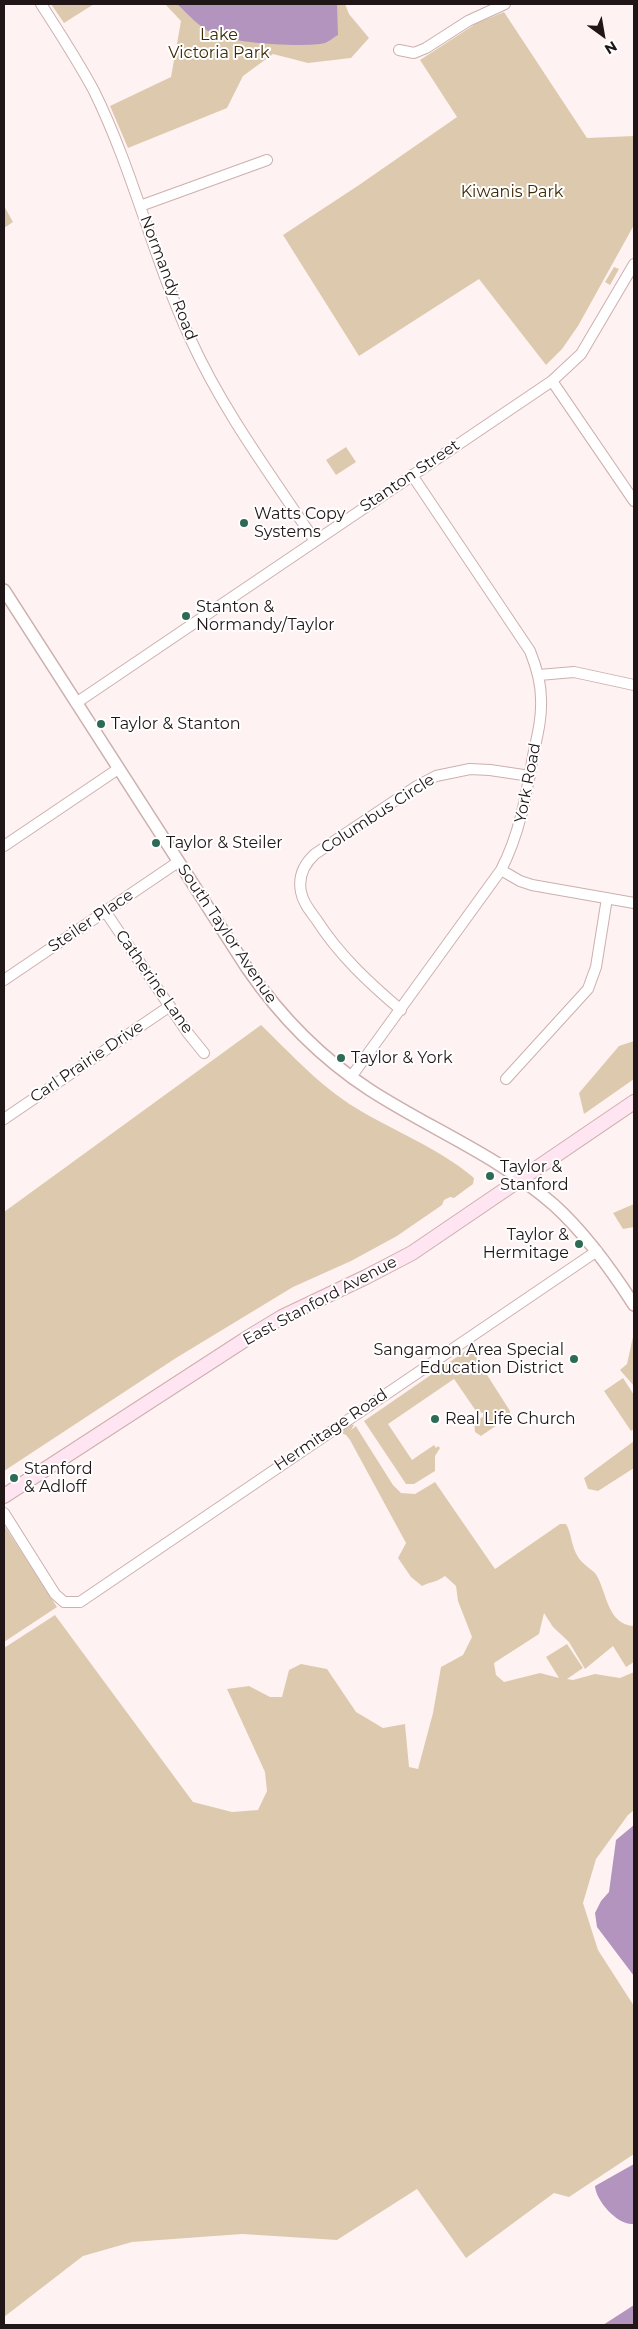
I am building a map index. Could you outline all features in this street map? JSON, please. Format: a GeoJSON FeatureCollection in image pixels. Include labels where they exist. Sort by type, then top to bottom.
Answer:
{"type":"FeatureCollection","features":[{"type":"Feature","properties":{"kind":"main road","name":"East Stanford Avenue"},"geometry":{"type":"LineString","coordinates":[[4,1496],[282,1317],[412,1253],[634,1102]]}},
{"type":"Feature","properties":{"kind":"street","name":"Normandy Road"},"geometry":{"type":"LineString","coordinates":[[41,4],[73,54],[94,92],[140,206],[177,306],[207,372],[250,445],[315,541]]}},
{"type":"Feature","properties":{"kind":"street"},"geometry":{"type":"LineString","coordinates":[[399,50],[414,53],[426,48],[468,21],[505,4]]}},
{"type":"Feature","properties":{"kind":"street"},"geometry":{"type":"LineString","coordinates":[[140,206],[267,160]]}},
{"type":"Feature","properties":{"kind":"street","name":"Stanton Street"},"geometry":{"type":"LineString","coordinates":[[76,703],[552,380],[581,354],[634,264]]}},
{"type":"Feature","properties":{"kind":"street"},"geometry":{"type":"LineString","coordinates":[[624,282],[634,287]]}},
{"type":"Feature","properties":{"kind":"street"},"geometry":{"type":"LineString","coordinates":[[552,380],[634,501]]}},
{"type":"Feature","properties":{"kind":"street","name":"York Road"},"geometry":{"type":"LineString","coordinates":[[352,1077],[501,870],[518,833],[539,725],[541,700],[539,675],[524,640],[412,475]]}},
{"type":"Feature","properties":{"kind":"street","name":"South Taylor Avenue"},"geometry":{"type":"LineString","coordinates":[[5,595],[247,968],[273,1003],[306,1039],[352,1077],[387,1100],[479,1150],[554,1205],[597,1251],[634,1305]]}},
{"type":"Feature","properties":{"kind":"street"},"geometry":{"type":"LineString","coordinates":[[539,675],[574,672],[634,685]]}},
{"type":"Feature","properties":{"kind":"street"},"geometry":{"type":"LineString","coordinates":[[4,844],[118,769]]}},
{"type":"Feature","properties":{"kind":"street","name":"Columbus Circle"},"geometry":{"type":"LineString","coordinates":[[401,1010],[363,977],[327,936],[308,908],[301,893],[300,885],[304,869],[310,859],[417,786],[446,773],[470,769],[530,776]]}},
{"type":"Feature","properties":{"kind":"street","name":"Steiler Place"},"geometry":{"type":"LineString","coordinates":[[4,980],[178,862]]}},
{"type":"Feature","properties":{"kind":"street"},"geometry":{"type":"LineString","coordinates":[[501,870],[532,886],[634,903]]}},
{"type":"Feature","properties":{"kind":"street"},"geometry":{"type":"LineString","coordinates":[[506,1079],[588,989],[596,967],[607,898]]}},
{"type":"Feature","properties":{"kind":"street","name":"Catherine Lane"},"geometry":{"type":"LineString","coordinates":[[105,911],[204,1053]]}},
{"type":"Feature","properties":{"kind":"street","name":"Carl Prairie Drive"},"geometry":{"type":"LineString","coordinates":[[4,1119],[170,1006]]}},
{"type":"Feature","properties":{"kind":"street","name":"Hermitage Road"},"geometry":{"type":"LineString","coordinates":[[4,1513],[55,1594],[64,1602],[76,1603],[84,1600],[597,1251]]}},
{"type":"Feature","properties":{"kind":"green space"},"geometry":{"type":"Polygon","coordinates":[[[51,4],[94,4],[64,23],[51,4]]]}},
{"type":"Feature","properties":{"kind":"green space","name":"Lake Victoria Park"},"geometry":{"type":"Polygon","coordinates":[[[165,4],[345,4],[349,14],[369,38],[351,58],[308,63],[273,54],[243,76],[227,108],[128,148],[110,106],[171,77],[181,21],[165,4]]]}},
{"type":"Feature","properties":{"kind":"green space","name":"Kiwanis Park"},"geometry":{"type":"Polygon","coordinates":[[[504,12],[587,138],[634,136],[634,225],[578,326],[562,349],[546,365],[479,279],[359,356],[283,235],[457,117],[420,60],[477,23],[504,12]]]}},
{"type":"Feature","properties":{"kind":"green space"},"geometry":{"type":"Polygon","coordinates":[[[4,206],[13,222],[4,228],[4,206]]]}},
{"type":"Feature","properties":{"kind":"green space"},"geometry":{"type":"Polygon","coordinates":[[[614,267],[619,269],[610,285],[605,282],[614,267]]]}},
{"type":"Feature","properties":{"kind":"green space"},"geometry":{"type":"Polygon","coordinates":[[[346,447],[356,462],[336,475],[326,460],[346,447]]]}},
{"type":"Feature","properties":{"kind":"green space"},"geometry":{"type":"Polygon","coordinates":[[[261,1025],[307,1070],[343,1100],[460,1167],[474,1178],[473,1184],[454,1198],[450,1197],[444,1200],[442,1205],[397,1236],[351,1261],[293,1287],[176,1358],[4,1471],[4,1212],[261,1025]]]}},
{"type":"Feature","properties":{"kind":"green space"},"geometry":{"type":"Polygon","coordinates":[[[634,1041],[634,1079],[584,1114],[579,1093],[619,1046],[634,1041]]]}},
{"type":"Feature","properties":{"kind":"green space"},"geometry":{"type":"Polygon","coordinates":[[[634,1204],[634,1227],[623,1229],[613,1213],[634,1204]]]}},
{"type":"Feature","properties":{"kind":"green space"},"geometry":{"type":"Polygon","coordinates":[[[633,1337],[634,1386],[620,1370],[627,1364],[633,1337]]]}},
{"type":"Feature","properties":{"kind":"green space"},"geometry":{"type":"Polygon","coordinates":[[[470,1348],[510,1411],[510,1416],[481,1436],[475,1432],[474,1421],[483,1417],[483,1413],[476,1411],[454,1379],[388,1424],[412,1460],[434,1445],[436,1448],[438,1446],[440,1448],[435,1456],[435,1471],[414,1484],[406,1484],[364,1421],[470,1348]]]}},
{"type":"Feature","properties":{"kind":"green space"},"geometry":{"type":"Polygon","coordinates":[[[623,1378],[634,1395],[634,1429],[631,1431],[604,1391],[623,1378]]]}},
{"type":"Feature","properties":{"kind":"green space"},"geometry":{"type":"Polygon","coordinates":[[[350,1424],[354,1425],[351,1430],[356,1426],[393,1485],[401,1493],[415,1494],[435,1482],[495,1569],[560,1524],[566,1524],[576,1553],[580,1560],[597,1576],[614,1614],[625,1624],[634,1626],[634,1662],[626,1667],[613,1646],[585,1669],[569,1642],[553,1627],[544,1613],[539,1634],[494,1663],[496,1675],[504,1682],[540,1673],[559,1678],[546,1657],[567,1644],[583,1668],[567,1679],[573,1680],[595,1674],[620,1678],[634,1672],[634,1810],[628,1815],[596,1859],[583,1903],[598,1950],[634,2006],[634,2154],[569,2197],[554,2193],[466,2258],[417,2189],[337,2240],[242,2234],[132,2242],[83,2256],[4,2317],[4,1648],[55,1615],[193,1802],[232,1812],[258,1810],[267,1791],[265,1772],[227,1689],[249,1686],[270,1697],[282,1697],[289,1670],[301,1664],[327,1669],[356,1712],[383,1728],[405,1724],[409,1767],[418,1769],[433,1713],[441,1667],[463,1655],[472,1637],[458,1601],[456,1586],[445,1576],[422,1586],[411,1577],[398,1558],[406,1543],[350,1440],[346,1435],[339,1432],[350,1424]]]}},
{"type":"Feature","properties":{"kind":"green space"},"geometry":{"type":"Polygon","coordinates":[[[634,1441],[634,1468],[598,1491],[588,1489],[584,1478],[634,1441]]]}},
{"type":"Feature","properties":{"kind":"green space"},"geometry":{"type":"Polygon","coordinates":[[[4,1525],[57,1607],[4,1642],[4,1525]]]}},
{"type":"Feature","properties":{"kind":"shaded area"},"geometry":{"type":"Polygon","coordinates":[[[177,4],[337,4],[338,35],[325,43],[301,45],[236,40],[208,31],[177,4]]]}},
{"type":"Feature","properties":{"kind":"shaded area"},"geometry":{"type":"Polygon","coordinates":[[[634,1825],[634,1976],[597,1927],[595,1913],[601,1901],[609,1892],[616,1840],[634,1825]]]}},
{"type":"Feature","properties":{"kind":"shaded area"},"geometry":{"type":"Polygon","coordinates":[[[634,2164],[634,2224],[628,2224],[615,2217],[609,2211],[599,2199],[595,2186],[634,2164]]]}},
{"type":"Feature","properties":{"kind":"shaded area"},"geometry":{"type":"Polygon","coordinates":[[[634,2305],[634,2325],[603,2325],[634,2305]]]}},
{"type":"Feature","properties":{"kind":"place","name":"Watts Copy Systems"},"geometry":{"type":"Point","coordinates":[244,523]}},
{"type":"Feature","properties":{"kind":"place","name":"Stanton & Normandy/Taylor"},"geometry":{"type":"Point","coordinates":[186,616]}},
{"type":"Feature","properties":{"kind":"place","name":"Taylor & Stanton"},"geometry":{"type":"Point","coordinates":[101,724]}},
{"type":"Feature","properties":{"kind":"place","name":"Taylor & Steiler"},"geometry":{"type":"Point","coordinates":[156,843]}},
{"type":"Feature","properties":{"kind":"place","name":"Taylor & York"},"geometry":{"type":"Point","coordinates":[341,1058]}},
{"type":"Feature","properties":{"kind":"place","name":"Taylor & Stanford"},"geometry":{"type":"Point","coordinates":[490,1176]}},
{"type":"Feature","properties":{"kind":"place","name":"Taylor & Hermitage"},"geometry":{"type":"Point","coordinates":[579,1244]}},
{"type":"Feature","properties":{"kind":"place","name":"Sangamon Area Special Education District"},"geometry":{"type":"Point","coordinates":[574,1359]}},
{"type":"Feature","properties":{"kind":"place","name":"Real Life Church"},"geometry":{"type":"Point","coordinates":[435,1419]}},
{"type":"Feature","properties":{"kind":"place","name":"Stanford & Adloff"},"geometry":{"type":"Point","coordinates":[14,1478]}}]}
